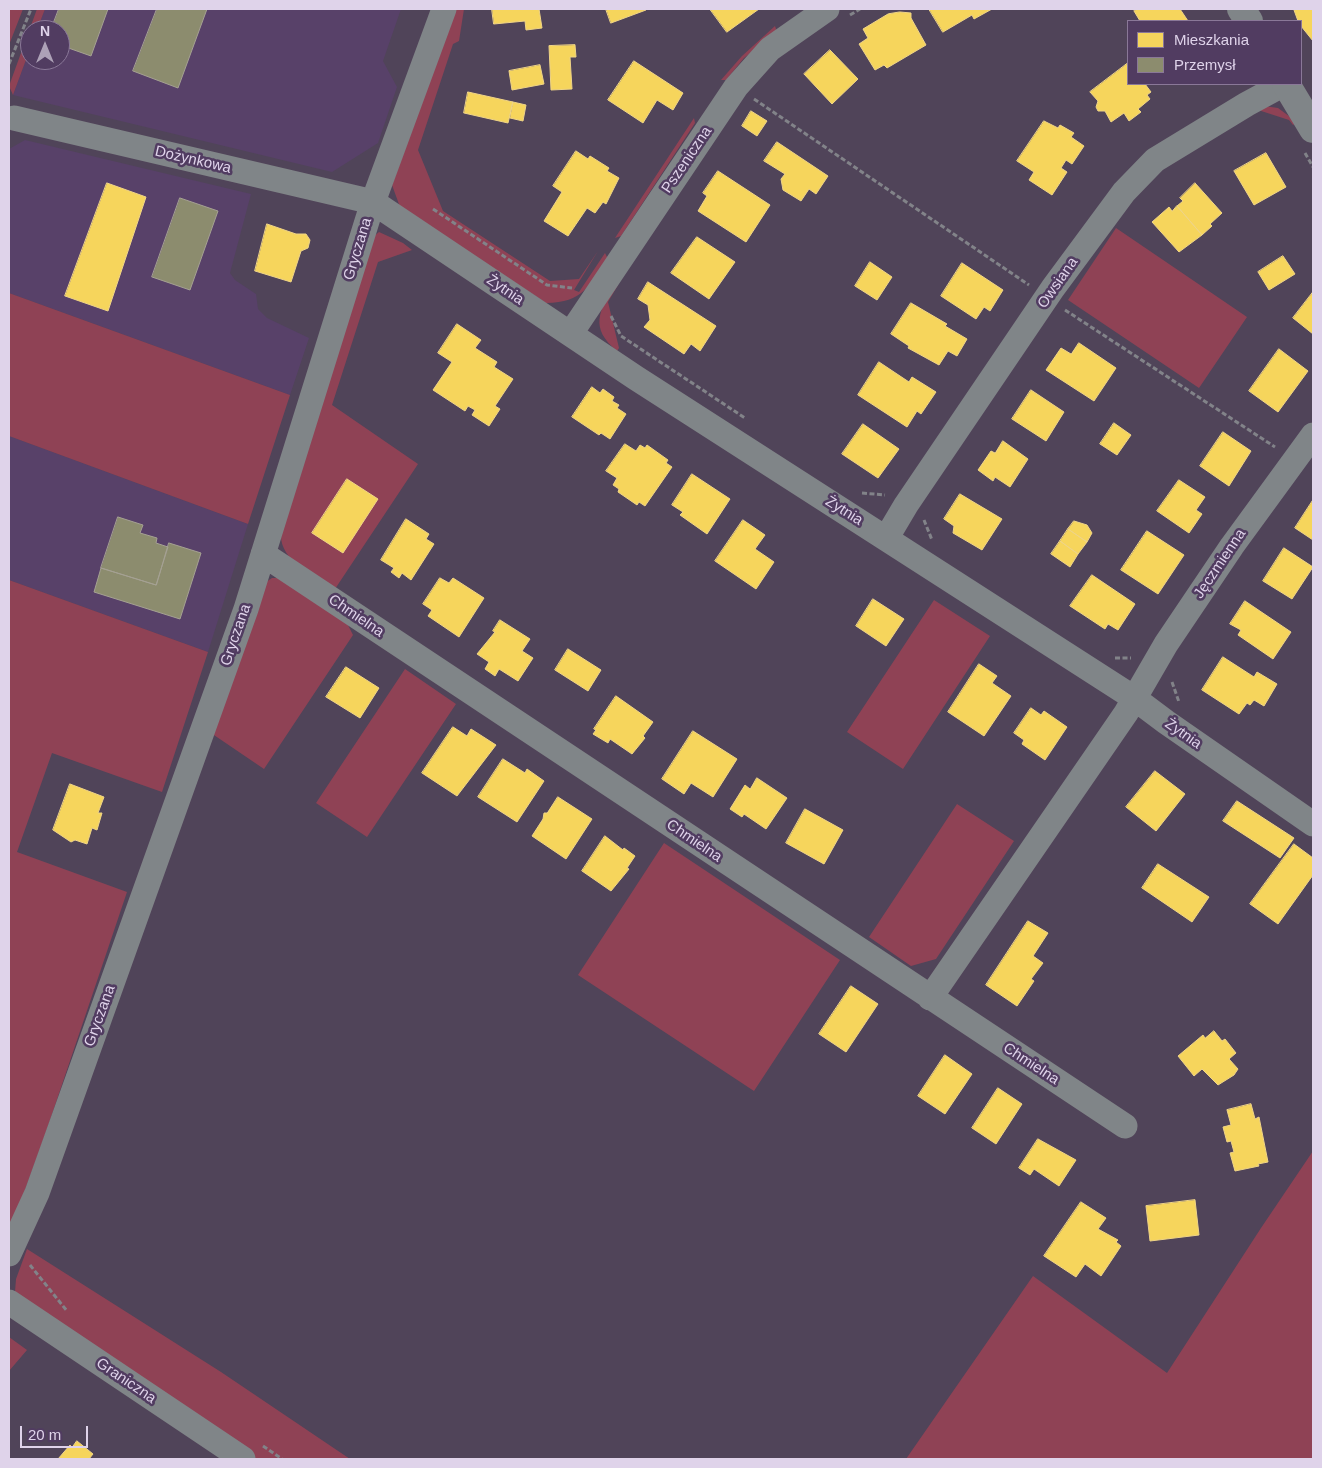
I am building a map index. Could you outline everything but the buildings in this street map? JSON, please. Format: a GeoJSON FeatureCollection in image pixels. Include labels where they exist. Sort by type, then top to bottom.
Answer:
{"type":"FeatureCollection","features":[{"type":"Feature","properties":{"kind":"street","name":"Gryczana"},"geometry":{"type":"LineString","coordinates":[[9,1254],[37,1193],[246,609],[373,202],[444,9]]}},
{"type":"Feature","properties":{"kind":"street"},"geometry":{"type":"LineString","coordinates":[[1241,9],[1248,20]]}},
{"type":"Feature","properties":{"kind":"street","name":"Pszeniczna"},"geometry":{"type":"LineString","coordinates":[[570,333],[736,87],[770,49],[835,14]]}},
{"type":"Feature","properties":{"kind":"street","name":"Owsiana"},"geometry":{"type":"LineString","coordinates":[[887,537],[906,505],[1047,298],[1124,192],[1155,160],[1246,104],[1283,85]]}},
{"type":"Feature","properties":{"kind":"street"},"geometry":{"type":"LineString","coordinates":[[1285,85],[1308,140]]}},
{"type":"Feature","properties":{"kind":"street","name":"Dożynkowa"},"geometry":{"type":"LineString","coordinates":[[14,118],[373,202]]}},
{"type":"Feature","properties":{"kind":"street","name":"Żytnia"},"geometry":{"type":"LineString","coordinates":[[373,202],[644,383],[887,537],[1134,698],[1313,824]]}},
{"type":"Feature","properties":{"kind":"street","name":"Jęczmienna"},"geometry":{"type":"LineString","coordinates":[[930,998],[1134,698],[1232,546],[1313,435]]}},
{"type":"Feature","properties":{"kind":"street","name":"Chmielna"},"geometry":{"type":"LineString","coordinates":[[263,554],[1125,1126]]}},
{"type":"Feature","properties":{"kind":"street","name":"Graniczna"},"geometry":{"type":"LineString","coordinates":[[9,1302],[243,1459]]}},
{"type":"Feature","properties":{"kind":"path"},"geometry":{"type":"LineString","coordinates":[[9,64],[31,9]]}},
{"type":"Feature","properties":{"kind":"path"},"geometry":{"type":"LineString","coordinates":[[835,14],[860,9]]}},
{"type":"Feature","properties":{"kind":"path"},"geometry":{"type":"LineString","coordinates":[[736,87],[1047,298],[1294,459]]}},
{"type":"Feature","properties":{"kind":"path"},"geometry":{"type":"LineString","coordinates":[[1308,140],[1313,167]]}},
{"type":"Feature","properties":{"kind":"path"},"geometry":{"type":"LineString","coordinates":[[434,209],[547,285],[577,289]]}},
{"type":"Feature","properties":{"kind":"path"},"geometry":{"type":"LineString","coordinates":[[609,311],[621,336],[746,418]]}},
{"type":"Feature","properties":{"kind":"path"},"geometry":{"type":"LineString","coordinates":[[855,489],[863,494],[894,495],[924,517],[932,540],[940,546]]}},
{"type":"Feature","properties":{"kind":"path"},"geometry":{"type":"LineString","coordinates":[[1109,658],[1137,658],[1173,683],[1181,705]]}},
{"type":"Feature","properties":{"kind":"shaded area"},"geometry":{"type":"Polygon","coordinates":[[[9,9],[23,9],[9,45],[9,9]]]}},
{"type":"Feature","properties":{"kind":"shaded area"},"geometry":{"type":"Polygon","coordinates":[[[37,9],[45,9],[41,20],[33,20],[37,9]]]}},
{"type":"Feature","properties":{"kind":"shaded area"},"geometry":{"type":"Polygon","coordinates":[[[45,9],[401,9],[383,61],[397,87],[378,143],[332,172],[13,95],[22,70],[70,70],[70,20],[41,20],[45,9]]]}},
{"type":"Feature","properties":{"kind":"shaded area"},"geometry":{"type":"Polygon","coordinates":[[[456,9],[464,9],[459,41],[453,44],[418,150],[443,211],[550,281],[579,279],[598,251],[574,290],[579,292],[605,253],[608,259],[589,285],[577,296],[569,300],[546,303],[400,207],[392,185],[456,9]]]}},
{"type":"Feature","properties":{"kind":"shaded area"},"geometry":{"type":"Polygon","coordinates":[[[775,26],[777,32],[744,58],[726,80],[721,80],[742,56],[775,26]]]}},
{"type":"Feature","properties":{"kind":"shaded area"},"geometry":{"type":"Polygon","coordinates":[[[20,56],[20,70],[22,70],[13,95],[9,86],[20,56]]]}},
{"type":"Feature","properties":{"kind":"shaded area"},"geometry":{"type":"Polygon","coordinates":[[[1264,106],[1278,108],[1297,122],[1293,125],[1289,120],[1255,109],[1264,106]]]}},
{"type":"Feature","properties":{"kind":"shaded area"},"geometry":{"type":"Polygon","coordinates":[[[694,118],[695,123],[621,236],[615,238],[694,118]]]}},
{"type":"Feature","properties":{"kind":"shaded area"},"geometry":{"type":"Polygon","coordinates":[[[25,140],[251,194],[230,273],[235,280],[256,294],[258,309],[267,318],[309,338],[290,395],[9,293],[9,149],[25,140]]]}},
{"type":"Feature","properties":{"kind":"shaded area"},"geometry":{"type":"Polygon","coordinates":[[[1116,228],[1247,317],[1199,388],[1068,300],[1116,228]]]}},
{"type":"Feature","properties":{"kind":"shaded area"},"geometry":{"type":"Polygon","coordinates":[[[379,232],[403,243],[412,250],[378,262],[332,405],[418,464],[335,589],[300,567],[286,553],[281,535],[372,238],[379,232]]]}},
{"type":"Feature","properties":{"kind":"shaded area"},"geometry":{"type":"Polygon","coordinates":[[[615,284],[618,285],[608,302],[619,348],[617,351],[608,343],[600,327],[601,311],[615,284]]]}},
{"type":"Feature","properties":{"kind":"shaded area"},"geometry":{"type":"Polygon","coordinates":[[[9,293],[290,395],[248,524],[9,436],[9,293]]]}},
{"type":"Feature","properties":{"kind":"shaded area"},"geometry":{"type":"Polygon","coordinates":[[[9,436],[248,524],[208,652],[9,580],[9,436]]]}},
{"type":"Feature","properties":{"kind":"shaded area"},"geometry":{"type":"Polygon","coordinates":[[[272,578],[283,578],[346,621],[353,635],[264,769],[208,731],[266,582],[272,578]]]}},
{"type":"Feature","properties":{"kind":"shaded area"},"geometry":{"type":"Polygon","coordinates":[[[9,580],[208,652],[162,792],[52,753],[17,852],[127,892],[45,1135],[9,1234],[9,580]]]}},
{"type":"Feature","properties":{"kind":"shaded area"},"geometry":{"type":"Polygon","coordinates":[[[934,600],[990,636],[903,769],[847,732],[934,600]]]}},
{"type":"Feature","properties":{"kind":"shaded area"},"geometry":{"type":"Polygon","coordinates":[[[405,669],[456,704],[367,837],[316,803],[405,669]]]}},
{"type":"Feature","properties":{"kind":"shaded area"},"geometry":{"type":"Polygon","coordinates":[[[957,804],[1014,841],[936,959],[911,966],[869,937],[957,804]]]}},
{"type":"Feature","properties":{"kind":"shaded area"},"geometry":{"type":"Polygon","coordinates":[[[664,843],[840,960],[754,1091],[578,975],[664,843]]]}},
{"type":"Feature","properties":{"kind":"shaded area"},"geometry":{"type":"Polygon","coordinates":[[[1313,1151],[1313,1459],[906,1459],[1033,1276],[1167,1373],[1313,1151]]]}},
{"type":"Feature","properties":{"kind":"shaded area"},"geometry":{"type":"Polygon","coordinates":[[[27,1249],[221,1372],[350,1459],[242,1459],[15,1292],[16,1279],[27,1249]]]}},
{"type":"Feature","properties":{"kind":"shaded area"},"geometry":{"type":"Polygon","coordinates":[[[9,1337],[27,1350],[9,1371],[9,1337]]]}}]}
